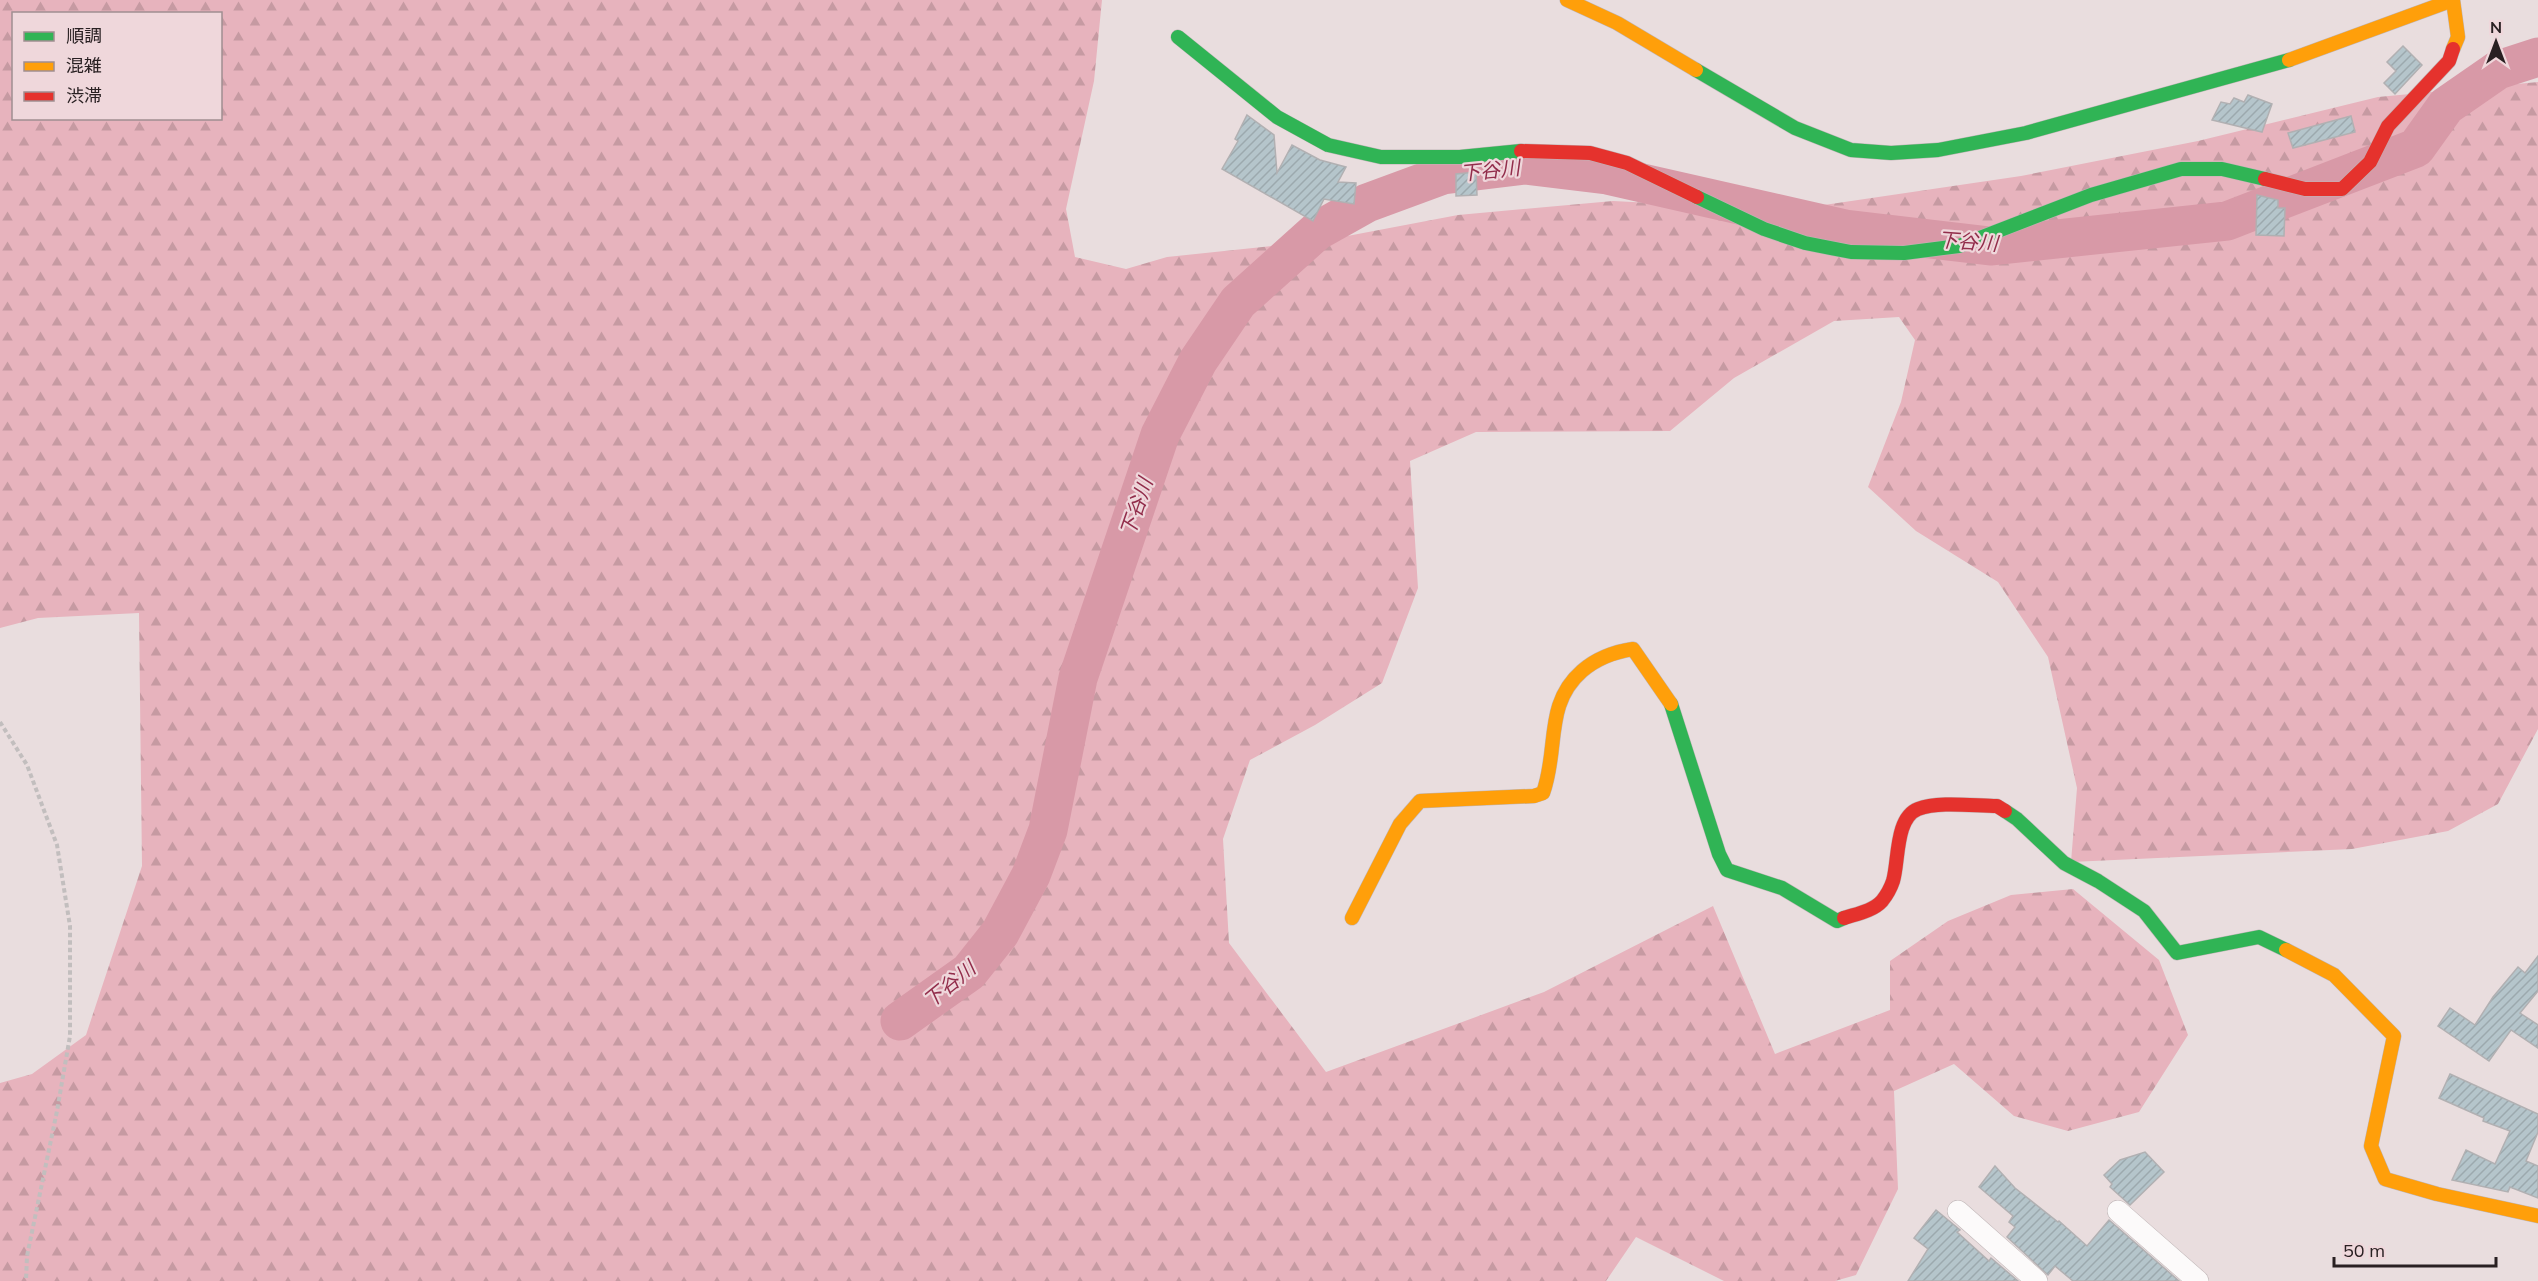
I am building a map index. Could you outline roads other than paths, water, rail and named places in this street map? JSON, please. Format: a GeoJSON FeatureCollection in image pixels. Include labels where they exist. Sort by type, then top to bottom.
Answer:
{"type":"FeatureCollection","features":[{"type":"Feature","properties":{"kind":"street"},"geometry":{"type":"LineString","coordinates":[[1178,37],[1277,117],[1328,145],[1381,157],[1460,157],[1507,151],[1590,153],[1627,163],[1764,229],[1805,243],[1851,252],[1904,253],[1959,246],[2091,195],[2181,169],[2222,169],[2305,189],[2342,189],[2370,162],[2388,126],[2449,61],[2458,37],[2453,0],[2301,57],[2037,130],[1938,150],[1891,153],[1851,150],[1795,128],[1617,23],[1567,0]]}},
{"type":"Feature","properties":{"kind":"street"},"geometry":{"type":"LineString","coordinates":[[1352,918],[1400,824],[1420,801],[1534,796],[1543,793],[1548,782],[1557,711],[1562,693],[1574,678],[1593,661],[1617,651],[1632,649],[1673,707],[1719,854],[1727,870],[1782,888],[1837,921],[1850,918],[1881,902],[1893,882],[1899,838],[1907,820],[1915,810],[1927,806],[1997,806],[2017,819],[2064,864],[2098,881],[2144,911],[2177,953],[2259,937],[2334,975],[2394,1036],[2372,1146],[2385,1179],[2437,1194],[2538,1215]]}},
{"type":"Feature","properties":{"kind":"street"},"geometry":{"type":"LineString","coordinates":[[1958,1211],[2037,1281]]}},
{"type":"Feature","properties":{"kind":"street"},"geometry":{"type":"LineString","coordinates":[[2118,1211],[2198,1281]]}},
{"type":"Feature","properties":{"kind":"waterway","name":"下谷川"},"geometry":{"type":"LineString","coordinates":[[900,1021],[969,972],[1000,933],[1031,875],[1048,830],[1078,678],[1160,435],[1198,361],[1238,302],[1317,231],[1367,203],[1443,175],[1525,165],[1607,175],[1845,229],[1990,246],[2227,221],[2416,148],[2446,106],[2498,70],[2538,57]]}}]}
